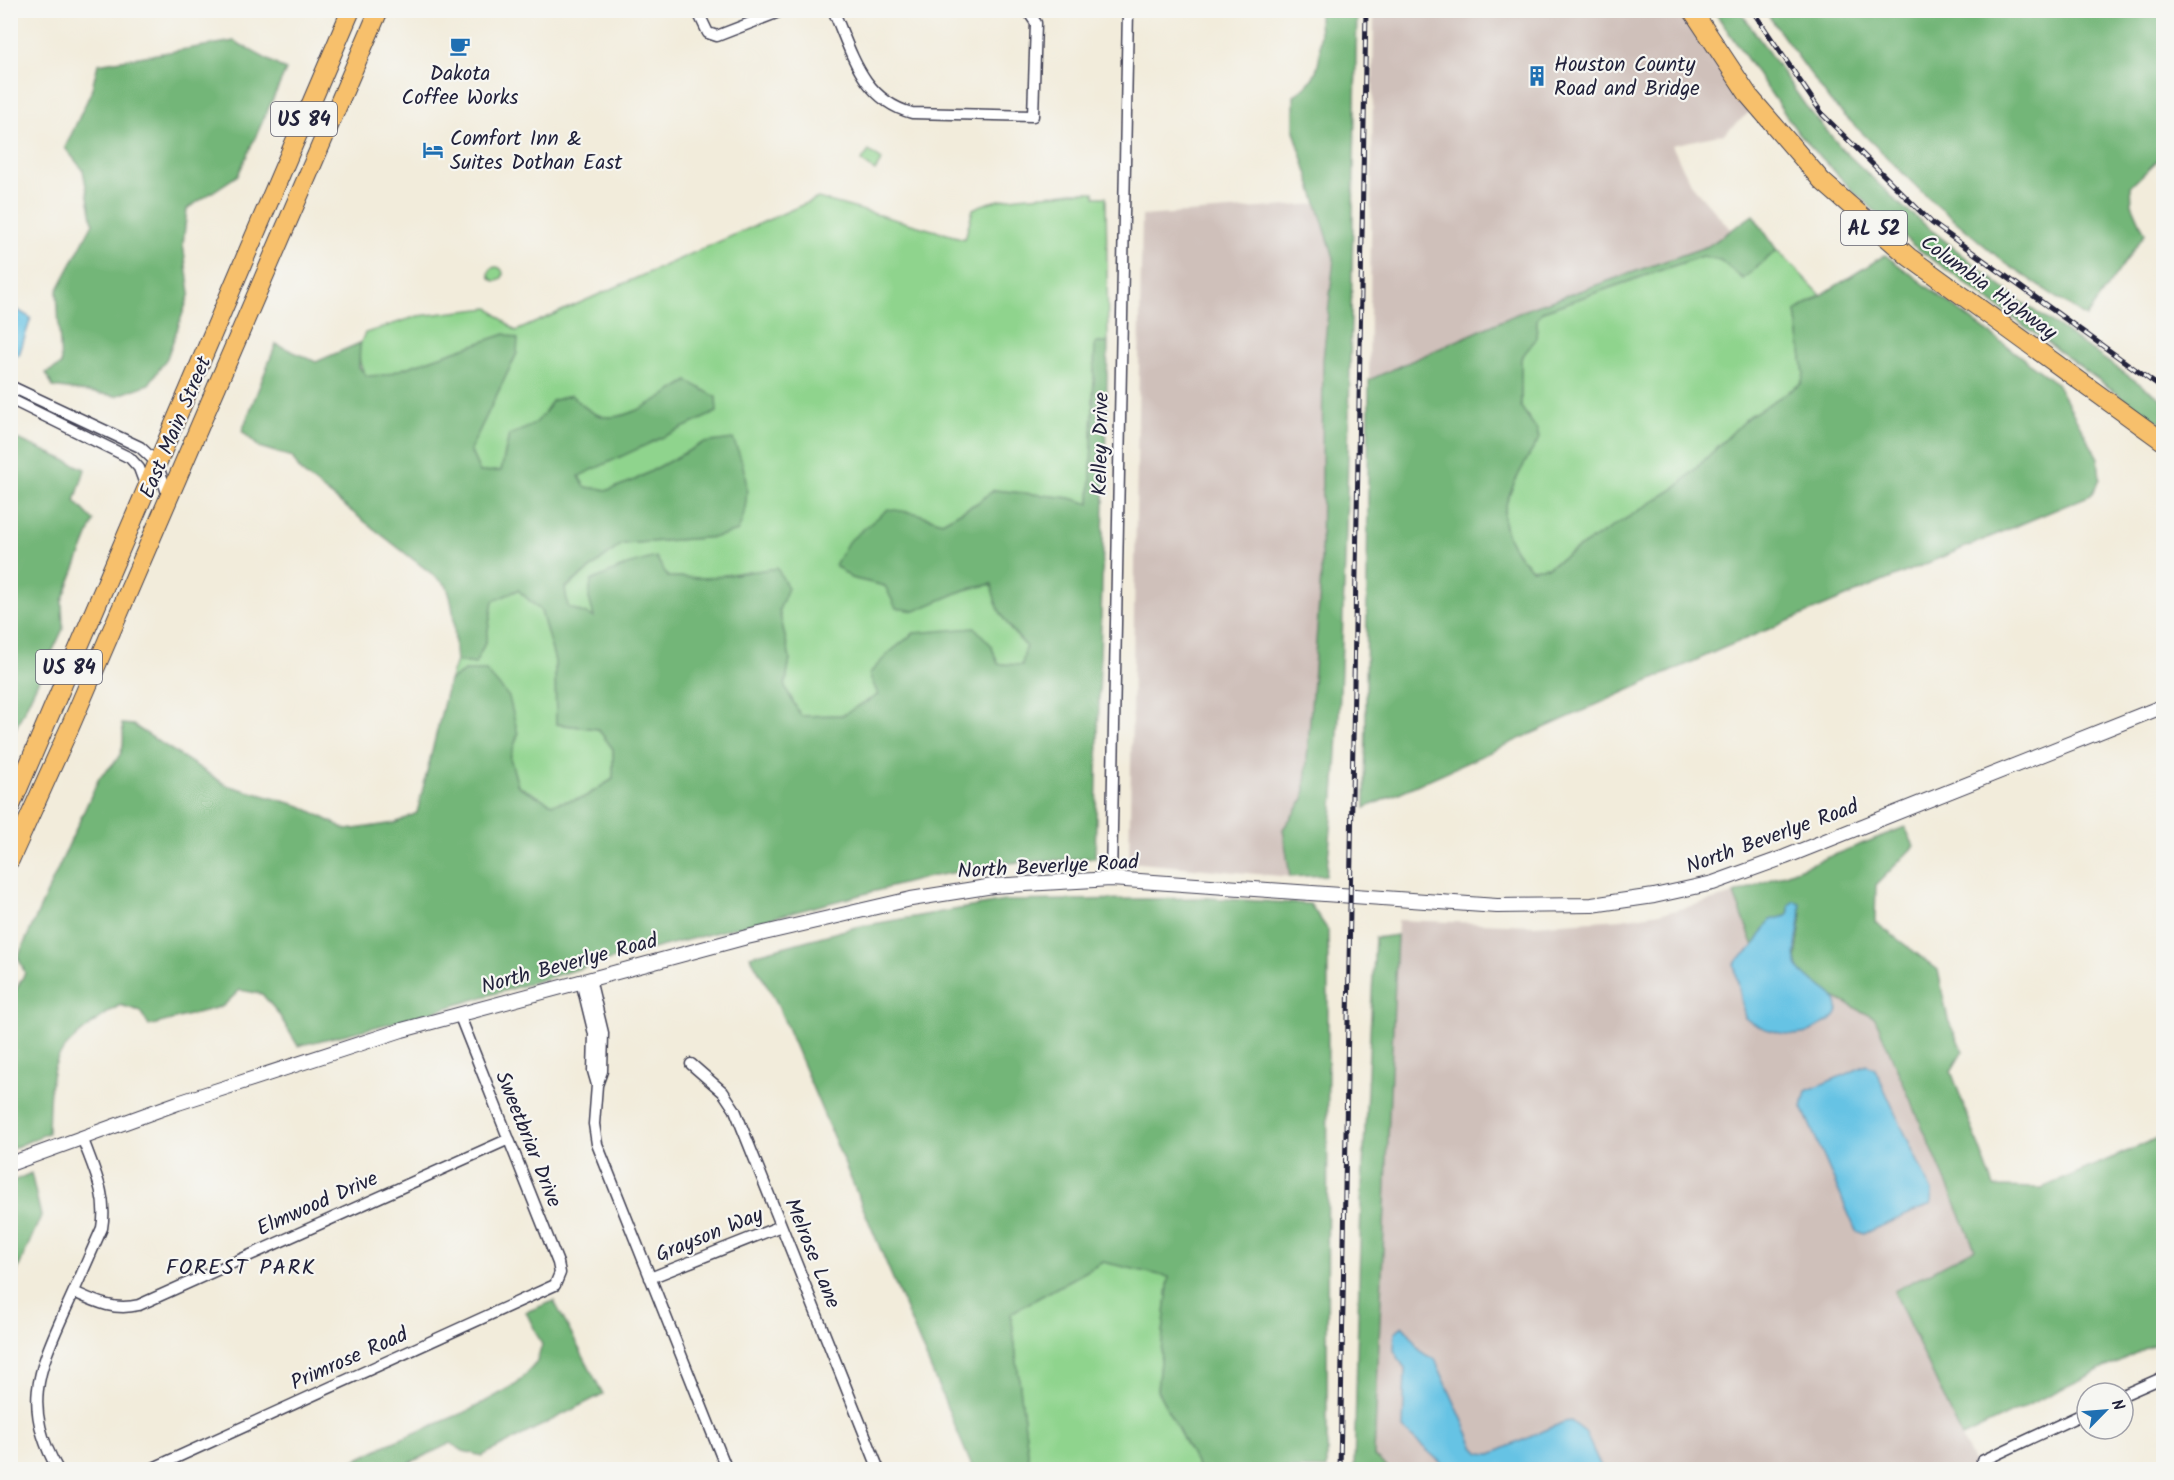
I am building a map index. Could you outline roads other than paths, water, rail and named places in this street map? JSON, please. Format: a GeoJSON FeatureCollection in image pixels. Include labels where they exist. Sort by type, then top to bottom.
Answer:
{"type":"FeatureCollection","features":[{"type":"Feature","properties":{"kind":"main road","name":"East Main Street"},"geometry":{"type":"LineString","coordinates":[[10,808],[351,10]]}},
{"type":"Feature","properties":{"kind":"main road","name":"East Main Street"},"geometry":{"type":"LineString","coordinates":[[10,860],[169,499],[379,10]]}},
{"type":"Feature","properties":{"kind":"main road","name":"Columbia Highway"},"geometry":{"type":"LineString","coordinates":[[1692,10],[1749,96],[1786,141],[1838,196],[1909,257],[2163,442]]}},
{"type":"Feature","properties":{"kind":"street"},"geometry":{"type":"LineString","coordinates":[[697,10],[708,33],[717,36],[784,10]]}},
{"type":"Feature","properties":{"kind":"street"},"geometry":{"type":"LineString","coordinates":[[834,12],[860,73],[871,90],[896,109],[912,113],[1033,116],[1036,23],[1027,10]]}},
{"type":"Feature","properties":{"kind":"street","name":"Kelley Drive"},"geometry":{"type":"LineString","coordinates":[[1111,879],[1128,10]]}},
{"type":"Feature","properties":{"kind":"street"},"geometry":{"type":"LineString","coordinates":[[10,386],[140,447],[157,463],[165,480],[169,499]]}},
{"type":"Feature","properties":{"kind":"street"},"geometry":{"type":"LineString","coordinates":[[10,399],[130,458],[140,468],[146,487]]}},
{"type":"Feature","properties":{"kind":"street"},"geometry":{"type":"LineString","coordinates":[[140,447],[152,446],[167,438]]}},
{"type":"Feature","properties":{"kind":"street","name":"North Beverlye Road"},"geometry":{"type":"LineString","coordinates":[[10,1164],[82,1137],[339,1050],[459,1014],[747,937],[911,898],[993,886],[1111,879],[1534,907],[1592,904],[1654,896],[1713,883],[1785,857],[2163,706]]}},
{"type":"Feature","properties":{"kind":"street"},"geometry":{"type":"LineString","coordinates":[[585,980],[594,1034],[593,1071],[597,1085],[594,1124],[597,1144],[727,1470]]}},
{"type":"Feature","properties":{"kind":"street","name":"Sweetbriar Drive"},"geometry":{"type":"LineString","coordinates":[[459,1014],[558,1263],[559,1278]]}},
{"type":"Feature","properties":{"kind":"street","name":"Melrose Lane"},"geometry":{"type":"LineString","coordinates":[[691,1064],[718,1087],[732,1104],[879,1470]]}},
{"type":"Feature","properties":{"kind":"street"},"geometry":{"type":"LineString","coordinates":[[58,1470],[39,1426],[36,1391],[44,1358],[102,1228],[104,1215],[99,1182],[82,1137]]}},
{"type":"Feature","properties":{"kind":"street","name":"Elmwood Drive"},"geometry":{"type":"LineString","coordinates":[[74,1292],[107,1306],[140,1305],[509,1138]]}},
{"type":"Feature","properties":{"kind":"street","name":"Grayson Way"},"geometry":{"type":"LineString","coordinates":[[650,1278],[781,1226]]}},
{"type":"Feature","properties":{"kind":"street","name":"Primrose Road"},"geometry":{"type":"LineString","coordinates":[[150,1470],[549,1289],[559,1278]]}},
{"type":"Feature","properties":{"kind":"street"},"geometry":{"type":"LineString","coordinates":[[2135,1390],[2163,1377]]}},
{"type":"Feature","properties":{"kind":"street"},"geometry":{"type":"LineString","coordinates":[[1982,1461],[2075,1418]]}},
{"type":"Feature","properties":{"kind":"water"},"geometry":{"type":"Polygon","coordinates":[[[11,306],[31,318],[19,355],[13,357],[10,356],[11,306]]]}},
{"type":"Feature","properties":{"kind":"water"},"geometry":{"type":"Polygon","coordinates":[[[1794,901],[1800,903],[1801,911],[1796,945],[1798,967],[1808,978],[1833,996],[1838,1009],[1837,1014],[1831,1020],[1807,1033],[1795,1035],[1772,1031],[1745,1018],[1734,963],[1754,946],[1770,920],[1786,916],[1789,912],[1789,905],[1794,901]]]}},
{"type":"Feature","properties":{"kind":"water"},"geometry":{"type":"Polygon","coordinates":[[[1867,1065],[1875,1069],[1932,1192],[1931,1204],[1864,1234],[1856,1231],[1802,1107],[1806,1091],[1867,1065]]]}},
{"type":"Feature","properties":{"kind":"water"},"geometry":{"type":"Polygon","coordinates":[[[1403,1326],[1419,1349],[1435,1359],[1475,1448],[1480,1453],[1491,1454],[1571,1421],[1585,1432],[1602,1469],[1448,1469],[1403,1429],[1405,1369],[1394,1350],[1395,1332],[1403,1326]]]}},
{"type":"Feature","properties":{"kind":"railway"},"geometry":{"type":"LineString","coordinates":[[1340,1470],[1366,10]]}},
{"type":"Feature","properties":{"kind":"railway"},"geometry":{"type":"LineString","coordinates":[[1752,10],[1823,115],[1932,223],[2164,390]]}},
{"type":"Feature","properties":{"kind":"place","name":"Dakota Coffee Works"},"geometry":{"type":"Point","coordinates":[460,46]}},
{"type":"Feature","properties":{"kind":"place","name":"Houston County Road and Bridge"},"geometry":{"type":"Point","coordinates":[1537,76]}},
{"type":"Feature","properties":{"kind":"place","name":"Comfort Inn & Suites Dothan East"},"geometry":{"type":"Point","coordinates":[433,150]}},
{"type":"Feature","properties":{"kind":"district","name":"FOREST PARK"},"geometry":{"type":"Point","coordinates":[241,1266]}}]}
